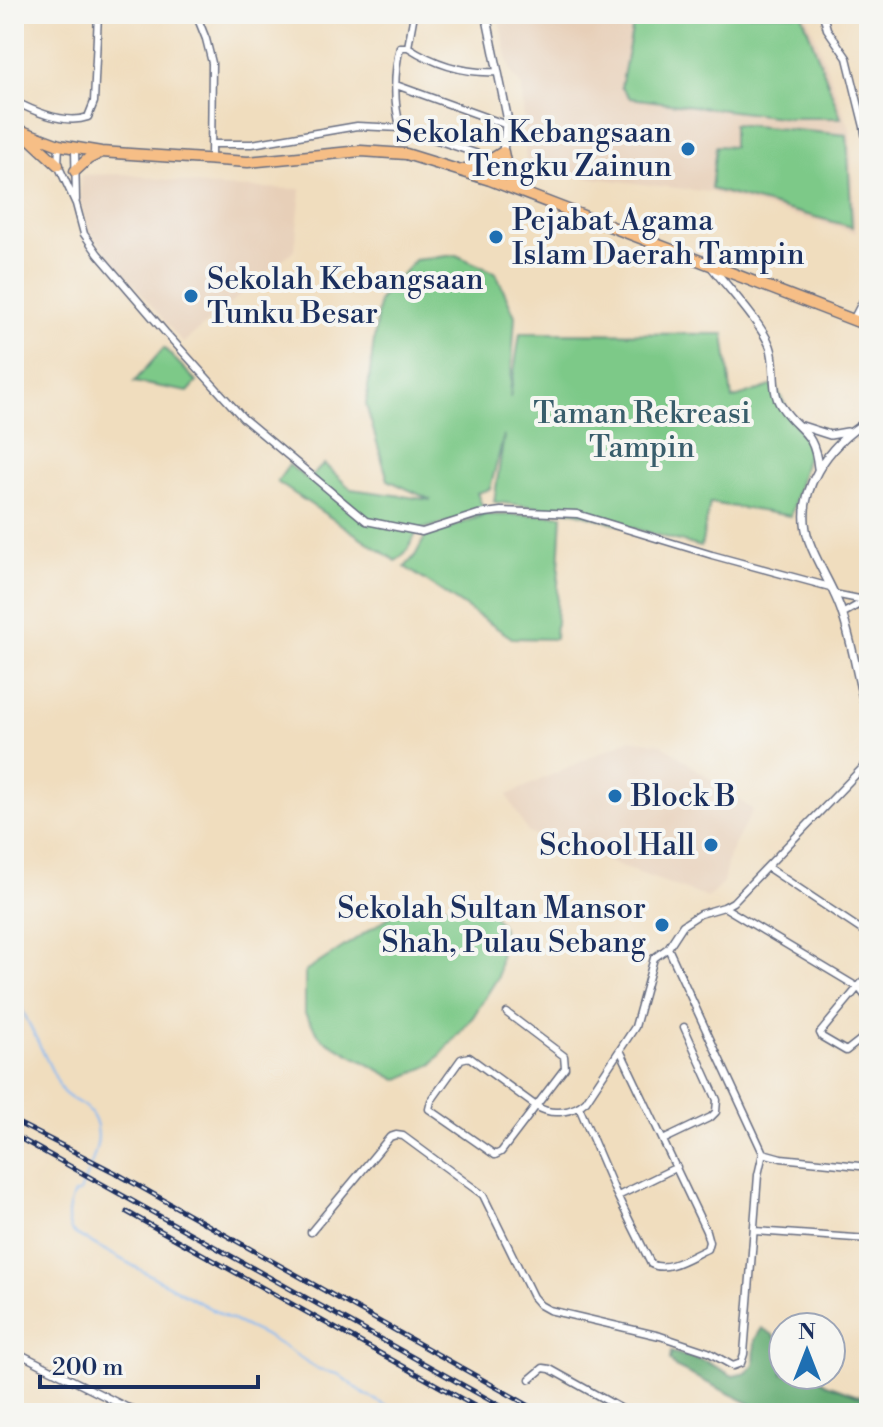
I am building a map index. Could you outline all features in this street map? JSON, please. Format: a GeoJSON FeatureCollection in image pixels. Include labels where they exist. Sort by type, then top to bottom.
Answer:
{"type":"FeatureCollection","features":[{"type":"Feature","properties":{"kind":"highway"},"geometry":{"type":"LineString","coordinates":[[16,129],[59,145],[101,152],[248,162],[361,151],[384,151],[418,157],[521,192],[869,326]]}},
{"type":"Feature","properties":{"kind":"highway"},"geometry":{"type":"LineString","coordinates":[[16,129],[58,165]]}},
{"type":"Feature","properties":{"kind":"highway"},"geometry":{"type":"LineString","coordinates":[[75,171],[101,152]]}},
{"type":"Feature","properties":{"kind":"highway"},"geometry":{"type":"LineString","coordinates":[[462,170],[499,158],[521,192]]}},
{"type":"Feature","properties":{"kind":"street"},"geometry":{"type":"LineString","coordinates":[[14,101],[54,117],[77,121],[88,117],[94,102],[98,14]]}},
{"type":"Feature","properties":{"kind":"street"},"geometry":{"type":"LineString","coordinates":[[196,14],[212,63],[211,159]]}},
{"type":"Feature","properties":{"kind":"street"},"geometry":{"type":"LineString","coordinates":[[401,128],[396,85],[414,14]]}},
{"type":"Feature","properties":{"kind":"street"},"geometry":{"type":"LineString","coordinates":[[486,14],[507,125],[493,182]]}},
{"type":"Feature","properties":{"kind":"street"},"geometry":{"type":"LineString","coordinates":[[823,14],[827,29],[847,58],[867,126],[869,157]]}},
{"type":"Feature","properties":{"kind":"street"},"geometry":{"type":"LineString","coordinates":[[404,47],[428,60],[460,71],[498,72]]}},
{"type":"Feature","properties":{"kind":"street"},"geometry":{"type":"LineString","coordinates":[[396,85],[507,125]]}},
{"type":"Feature","properties":{"kind":"street"},"geometry":{"type":"LineString","coordinates":[[211,144],[252,144],[357,126],[401,128],[499,158]]}},
{"type":"Feature","properties":{"kind":"street"},"geometry":{"type":"LineString","coordinates":[[59,145],[58,165],[76,204],[84,234],[98,254],[243,418],[366,521],[422,532],[488,512],[577,514],[868,600]]}},
{"type":"Feature","properties":{"kind":"street"},"geometry":{"type":"LineString","coordinates":[[75,149],[76,204]]}},
{"type":"Feature","properties":{"kind":"street"},"geometry":{"type":"LineString","coordinates":[[710,264],[767,339],[773,356],[781,407],[815,447],[827,455]]}},
{"type":"Feature","properties":{"kind":"street"},"geometry":{"type":"LineString","coordinates":[[853,320],[869,289]]}},
{"type":"Feature","properties":{"kind":"street"},"geometry":{"type":"LineString","coordinates":[[869,420],[850,431],[827,455],[818,470],[809,493],[806,527],[842,614],[869,720]]}},
{"type":"Feature","properties":{"kind":"street"},"geometry":{"type":"LineString","coordinates":[[800,426],[826,435],[836,445]]}},
{"type":"Feature","properties":{"kind":"street"},"geometry":{"type":"LineString","coordinates":[[818,470],[815,447],[826,435],[850,431]]}},
{"type":"Feature","properties":{"kind":"street"},"geometry":{"type":"LineString","coordinates":[[842,614],[868,600]]}},
{"type":"Feature","properties":{"kind":"street"},"geometry":{"type":"LineString","coordinates":[[507,1013],[564,1056],[566,1063],[565,1068],[536,1106],[501,1152],[495,1155],[429,1109],[465,1056],[536,1106],[544,1112],[579,1107],[635,1027],[654,958],[668,948],[683,925],[700,914],[733,902],[869,761]]}},
{"type":"Feature","properties":{"kind":"street"},"geometry":{"type":"LineString","coordinates":[[767,867],[869,935]]}},
{"type":"Feature","properties":{"kind":"street"},"geometry":{"type":"LineString","coordinates":[[724,907],[859,988],[869,1001]]}},
{"type":"Feature","properties":{"kind":"street"},"geometry":{"type":"LineString","coordinates":[[311,1232],[390,1137],[403,1136],[483,1195],[533,1297],[540,1305],[549,1310],[683,1343],[733,1366],[741,1363],[758,1175],[763,1153],[668,948]]}},
{"type":"Feature","properties":{"kind":"street"},"geometry":{"type":"LineString","coordinates":[[869,974],[820,1033],[846,1051],[869,1033]]}},
{"type":"Feature","properties":{"kind":"street"},"geometry":{"type":"LineString","coordinates":[[665,1139],[716,1112],[717,1100],[684,1027]]}},
{"type":"Feature","properties":{"kind":"street"},"geometry":{"type":"LineString","coordinates":[[579,1107],[651,1264],[667,1266],[707,1249],[706,1231],[665,1139],[620,1050]]}},
{"type":"Feature","properties":{"kind":"street"},"geometry":{"type":"LineString","coordinates":[[763,1153],[781,1158],[869,1167]]}},
{"type":"Feature","properties":{"kind":"street"},"geometry":{"type":"LineString","coordinates":[[618,1196],[677,1167]]}},
{"type":"Feature","properties":{"kind":"street"},"geometry":{"type":"LineString","coordinates":[[755,1231],[869,1239]]}},
{"type":"Feature","properties":{"kind":"street"},"geometry":{"type":"LineString","coordinates":[[14,1351],[125,1410],[144,1413]]}},
{"type":"Feature","properties":{"kind":"street"},"geometry":{"type":"LineString","coordinates":[[530,1379],[543,1368],[550,1369],[629,1413]]}},
{"type":"Feature","properties":{"kind":"shaded area"},"geometry":{"type":"Polygon","coordinates":[[[498,14],[807,14],[850,128],[856,233],[709,192],[526,170],[522,87],[510,70],[498,14]]]}},
{"type":"Feature","properties":{"kind":"shaded area","name":"Sekolah Kebangsaan Tunku Besar"},"geometry":{"type":"Polygon","coordinates":[[[125,174],[219,187],[301,189],[295,249],[183,343],[89,231],[80,204],[81,175],[125,174]]]}},
{"type":"Feature","properties":{"kind":"shaded area"},"geometry":{"type":"Polygon","coordinates":[[[631,739],[662,744],[753,810],[729,855],[723,883],[708,898],[528,833],[507,795],[631,739]]]}},
{"type":"Feature","properties":{"kind":"green space"},"geometry":{"type":"Polygon","coordinates":[[[635,14],[802,14],[841,118],[788,118],[630,98],[621,87],[635,14]]]}},
{"type":"Feature","properties":{"kind":"green space"},"geometry":{"type":"Polygon","coordinates":[[[733,124],[847,135],[852,227],[711,189],[716,146],[733,147],[733,124]]]}},
{"type":"Feature","properties":{"kind":"green space","name":"Taman Rekreasi Tampin"},"geometry":{"type":"Polygon","coordinates":[[[456,255],[496,273],[515,316],[510,398],[520,333],[724,334],[732,399],[774,385],[809,447],[791,516],[710,503],[701,547],[571,511],[494,502],[504,435],[490,489],[477,493],[485,513],[418,530],[407,551],[396,561],[277,482],[289,465],[308,480],[324,464],[351,489],[431,500],[388,480],[366,405],[379,300],[415,260],[456,255]]]}},
{"type":"Feature","properties":{"kind":"green space"},"geometry":{"type":"Polygon","coordinates":[[[164,348],[197,382],[188,392],[134,382],[164,348]]]}},
{"type":"Feature","properties":{"kind":"green space"},"geometry":{"type":"Polygon","coordinates":[[[484,515],[562,515],[555,639],[512,638],[405,567],[425,537],[484,515]]]}},
{"type":"Feature","properties":{"kind":"green space"},"geometry":{"type":"Polygon","coordinates":[[[406,906],[486,906],[503,928],[498,977],[473,1017],[433,1064],[397,1080],[322,1039],[305,1014],[305,972],[406,906]]]}},
{"type":"Feature","properties":{"kind":"green space"},"geometry":{"type":"Polygon","coordinates":[[[762,1328],[767,1331],[767,1391],[847,1391],[869,1399],[869,1413],[769,1413],[675,1367],[670,1360],[671,1352],[707,1362],[733,1376],[746,1373],[754,1365],[755,1339],[762,1328]]]}},
{"type":"Feature","properties":{"kind":"waterway"},"geometry":{"type":"LineString","coordinates":[[14,917],[17,919],[14,922]]}},
{"type":"Feature","properties":{"kind":"waterway"},"geometry":{"type":"LineString","coordinates":[[14,993],[62,1091],[87,1109],[97,1128],[96,1150],[80,1192],[74,1194],[69,1208],[72,1232],[268,1337],[320,1370],[338,1374],[364,1394],[400,1413]]}},
{"type":"Feature","properties":{"kind":"railway"},"geometry":{"type":"LineString","coordinates":[[14,1121],[114,1172],[542,1413]]}},
{"type":"Feature","properties":{"kind":"railway"},"geometry":{"type":"LineString","coordinates":[[14,1135],[513,1413]]}},
{"type":"Feature","properties":{"kind":"railway"},"geometry":{"type":"LineString","coordinates":[[127,1212],[487,1413]]}},
{"type":"Feature","properties":{"kind":"place","name":"Sekolah Kebangsaan Tengku Zainun"},"geometry":{"type":"Point","coordinates":[688,149]}},
{"type":"Feature","properties":{"kind":"place","name":"Pejabat Agama Islam Daerah Tampin"},"geometry":{"type":"Point","coordinates":[496,237]}},
{"type":"Feature","properties":{"kind":"place","name":"Sekolah Kebangsaan Tunku Besar"},"geometry":{"type":"Point","coordinates":[191,296]}},
{"type":"Feature","properties":{"kind":"place","name":"Block B"},"geometry":{"type":"Point","coordinates":[615,796]}},
{"type":"Feature","properties":{"kind":"place","name":"School Hall"},"geometry":{"type":"Point","coordinates":[711,845]}},
{"type":"Feature","properties":{"kind":"place","name":"Sekolah Sultan Mansor Shah, Pulau Sebang"},"geometry":{"type":"Point","coordinates":[662,925]}}]}
